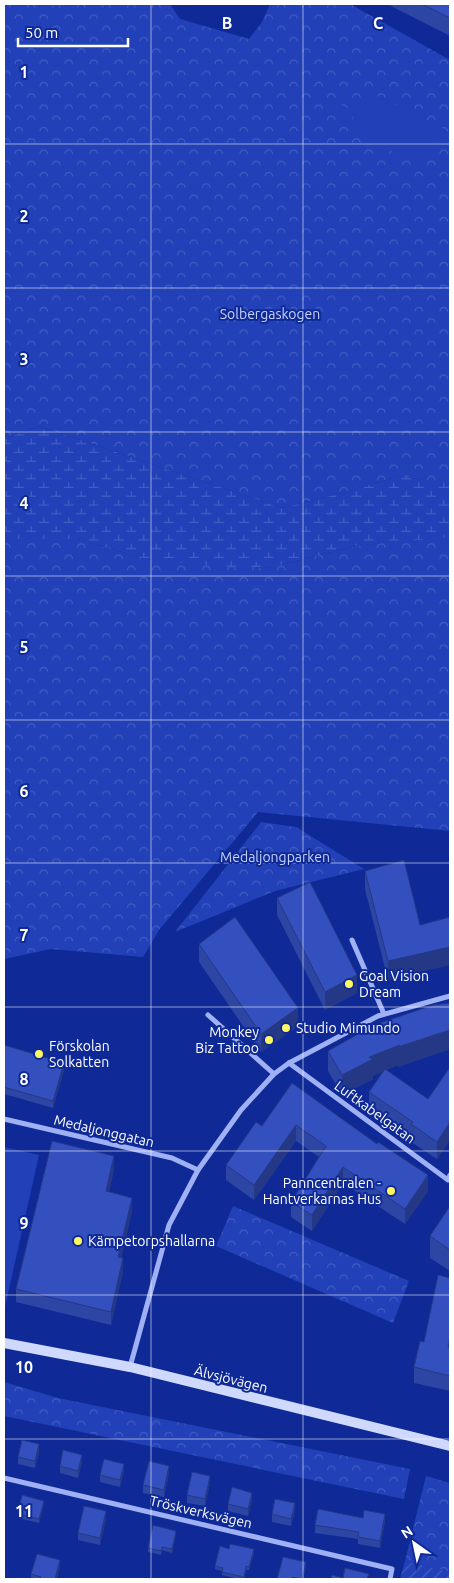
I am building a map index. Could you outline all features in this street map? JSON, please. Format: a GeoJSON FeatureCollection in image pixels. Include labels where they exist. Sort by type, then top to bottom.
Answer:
{"type":"FeatureCollection","features":[{"type":"Feature","properties":{"kind":"main road","name":"Älvsjövägen"},"geometry":{"type":"LineString","coordinates":[[4,1342],[130,1367],[450,1446]]}},
{"type":"Feature","properties":{"kind":"street"},"geometry":{"type":"LineString","coordinates":[[352,940],[384,1014]]}},
{"type":"Feature","properties":{"kind":"street"},"geometry":{"type":"LineString","coordinates":[[130,1367],[169,1225],[198,1170],[241,1110],[274,1074],[289,1063],[384,1014],[450,996]]}},
{"type":"Feature","properties":{"kind":"street"},"geometry":{"type":"LineString","coordinates":[[208,1014],[274,1074]]}},
{"type":"Feature","properties":{"kind":"street","name":"Luftkabelgatan"},"geometry":{"type":"LineString","coordinates":[[289,1063],[449,1178]]}},
{"type":"Feature","properties":{"kind":"street","name":"Medaljonggatan"},"geometry":{"type":"LineString","coordinates":[[4,1119],[172,1158],[198,1170]]}},
{"type":"Feature","properties":{"kind":"street","name":"Tröskverksvägen"},"geometry":{"type":"LineString","coordinates":[[4,1478],[392,1568],[390,1579]]}},
{"type":"Feature","properties":{"kind":"green space","name":"Solbergaskogen"},"geometry":{"type":"Polygon","coordinates":[[[4,4],[170,4],[180,19],[249,39],[262,22],[270,4],[350,4],[450,60],[450,484],[399,476],[282,508],[39,426],[4,439],[4,4]]]}},
{"type":"Feature","properties":{"kind":"green space"},"geometry":{"type":"Polygon","coordinates":[[[366,91],[443,128],[424,167],[348,129],[366,91]]]}},
{"type":"Feature","properties":{"kind":"green space"},"geometry":{"type":"Polygon","coordinates":[[[329,99],[351,110],[345,121],[324,111],[329,99]]]}},
{"type":"Feature","properties":{"kind":"green space"},"geometry":{"type":"Polygon","coordinates":[[[39,426],[282,508],[399,476],[447,483],[450,484],[450,537],[355,546],[269,568],[217,566],[145,559],[77,539],[4,539],[4,439],[39,426]]]}},
{"type":"Feature","properties":{"kind":"green space"},"geometry":{"type":"Polygon","coordinates":[[[444,536],[450,537],[450,831],[258,812],[159,930],[143,957],[51,949],[4,959],[4,539],[77,539],[145,559],[269,568],[355,546],[444,536]]]}},
{"type":"Feature","properties":{"kind":"green space","name":"Medaljongparken"},"geometry":{"type":"Polygon","coordinates":[[[261,822],[296,827],[364,869],[275,891],[175,932],[261,822]]]}},
{"type":"Feature","properties":{"kind":"green space"},"geometry":{"type":"Polygon","coordinates":[[[4,1147],[39,1155],[5,1307],[4,1306],[4,1147]]]}},
{"type":"Feature","properties":{"kind":"green space"},"geometry":{"type":"Polygon","coordinates":[[[233,1206],[409,1281],[393,1323],[216,1246],[233,1206]]]}},
{"type":"Feature","properties":{"kind":"green space"},"geometry":{"type":"Polygon","coordinates":[[[4,1382],[58,1398],[410,1469],[404,1499],[4,1416],[4,1382]]]}},
{"type":"Feature","properties":{"kind":"green space"},"geometry":{"type":"Polygon","coordinates":[[[426,1476],[450,1483],[450,1572],[405,1561],[426,1476]]]}},
{"type":"Feature","properties":{"kind":"green space"},"geometry":{"type":"Polygon","coordinates":[[[405,1561],[450,1572],[450,1579],[400,1579],[405,1561]]]}},
{"type":"Feature","properties":{"kind":"building"},"geometry":{"type":"Polygon","coordinates":[[[422,4],[450,4],[450,18],[422,4]]]}},
{"type":"Feature","properties":{"kind":"building"},"geometry":{"type":"Polygon","coordinates":[[[404,860],[420,925],[450,917],[450,947],[388,961],[365,871],[404,860]]]}},
{"type":"Feature","properties":{"kind":"building"},"geometry":{"type":"Polygon","coordinates":[[[310,882],[357,975],[325,992],[277,898],[310,882]]]}},
{"type":"Feature","properties":{"kind":"building"},"geometry":{"type":"Polygon","coordinates":[[[235,917],[298,1008],[261,1034],[199,944],[235,917]]]}},
{"type":"Feature","properties":{"kind":"building"},"geometry":{"type":"Polygon","coordinates":[[[450,1003],[450,1030],[398,1047],[400,1045],[369,1057],[373,1059],[342,1075],[328,1051],[374,1025],[433,1005],[450,1003]]]}},
{"type":"Feature","properties":{"kind":"building"},"geometry":{"type":"Polygon","coordinates":[[[4,1045],[64,1063],[53,1101],[4,1087],[4,1045]]]}},
{"type":"Feature","properties":{"kind":"building"},"geometry":{"type":"Polygon","coordinates":[[[450,1067],[450,1122],[437,1142],[411,1124],[413,1122],[369,1092],[385,1069],[428,1099],[450,1067]]]}},
{"type":"Feature","properties":{"kind":"building"},"geometry":{"type":"Polygon","coordinates":[[[292,1083],[377,1144],[378,1142],[428,1175],[405,1209],[343,1167],[312,1215],[291,1202],[326,1146],[296,1125],[254,1185],[226,1165],[256,1122],[262,1126],[292,1083]]]}},
{"type":"Feature","properties":{"kind":"building","name":"Kämpetorpshallarna"},"geometry":{"type":"Polygon","coordinates":[[[52,1141],[114,1156],[106,1191],[132,1198],[118,1257],[123,1258],[111,1312],[16,1289],[52,1141]]]}},
{"type":"Feature","properties":{"kind":"building"},"geometry":{"type":"Polygon","coordinates":[[[450,1206],[450,1250],[430,1236],[450,1206]]]}},
{"type":"Feature","properties":{"kind":"building"},"geometry":{"type":"Polygon","coordinates":[[[438,1275],[450,1278],[450,1336],[448,1347],[450,1348],[450,1376],[414,1367],[420,1341],[424,1342],[438,1275]]]}},
{"type":"Feature","properties":{"kind":"building"},"geometry":{"type":"Polygon","coordinates":[[[22,1440],[39,1444],[35,1461],[18,1457],[22,1440]]]}},
{"type":"Feature","properties":{"kind":"building"},"geometry":{"type":"Polygon","coordinates":[[[63,1450],[82,1455],[78,1471],[60,1466],[63,1450]]]}},
{"type":"Feature","properties":{"kind":"building"},"geometry":{"type":"Polygon","coordinates":[[[104,1459],[124,1464],[120,1480],[100,1475],[104,1459]]]}},
{"type":"Feature","properties":{"kind":"building"},"geometry":{"type":"Polygon","coordinates":[[[149,1461],[169,1466],[164,1490],[143,1485],[149,1461]]]}},
{"type":"Feature","properties":{"kind":"building"},"geometry":{"type":"Polygon","coordinates":[[[192,1472],[210,1476],[205,1499],[187,1495],[192,1472]]]}},
{"type":"Feature","properties":{"kind":"building"},"geometry":{"type":"Polygon","coordinates":[[[232,1487],[252,1493],[248,1509],[228,1504],[232,1487]]]}},
{"type":"Feature","properties":{"kind":"building"},"geometry":{"type":"Polygon","coordinates":[[[22,1495],[44,1501],[39,1519],[18,1514],[22,1495]]]}},
{"type":"Feature","properties":{"kind":"building"},"geometry":{"type":"Polygon","coordinates":[[[275,1499],[295,1503],[291,1519],[272,1514],[275,1499]]]}},
{"type":"Feature","properties":{"kind":"building"},"geometry":{"type":"Polygon","coordinates":[[[84,1506],[106,1511],[100,1538],[78,1533],[84,1506]]]}},
{"type":"Feature","properties":{"kind":"building"},"geometry":{"type":"Polygon","coordinates":[[[318,1509],[363,1518],[364,1510],[385,1514],[380,1541],[358,1537],[359,1532],[315,1525],[318,1509]]]}},
{"type":"Feature","properties":{"kind":"building"},"geometry":{"type":"Polygon","coordinates":[[[153,1525],[176,1531],[172,1549],[162,1547],[161,1551],[148,1548],[153,1525]]]}},
{"type":"Feature","properties":{"kind":"building"},"geometry":{"type":"Polygon","coordinates":[[[230,1544],[254,1549],[249,1567],[246,1566],[244,1577],[222,1572],[223,1568],[215,1566],[220,1546],[229,1549],[230,1544]]]}},
{"type":"Feature","properties":{"kind":"building"},"geometry":{"type":"Polygon","coordinates":[[[37,1554],[60,1560],[55,1579],[40,1579],[41,1577],[31,1574],[37,1554]]]}},
{"type":"Feature","properties":{"kind":"building"},"geometry":{"type":"Polygon","coordinates":[[[283,1557],[306,1562],[302,1579],[292,1577],[291,1579],[277,1579],[283,1557]]]}},
{"type":"Feature","properties":{"kind":"building"},"geometry":{"type":"Polygon","coordinates":[[[345,1568],[369,1574],[367,1579],[331,1579],[332,1575],[343,1578],[345,1568]]]}},
{"type":"Feature","properties":{"kind":"place","name":"Goal Vision Dream"},"geometry":{"type":"Point","coordinates":[349,984]}},
{"type":"Feature","properties":{"kind":"place","name":"Studio Mimundo"},"geometry":{"type":"Point","coordinates":[286,1028]}},
{"type":"Feature","properties":{"kind":"place","name":"Monkey Biz Tattoo"},"geometry":{"type":"Point","coordinates":[269,1040]}},
{"type":"Feature","properties":{"kind":"place","name":"Förskolan Solkatten"},"geometry":{"type":"Point","coordinates":[39,1054]}},
{"type":"Feature","properties":{"kind":"place","name":"Panncentralen - Hantverkarnas Hus"},"geometry":{"type":"Point","coordinates":[391,1191]}},
{"type":"Feature","properties":{"kind":"place","name":"Kämpetorpshallarna"},"geometry":{"type":"Point","coordinates":[78,1241]}}]}
